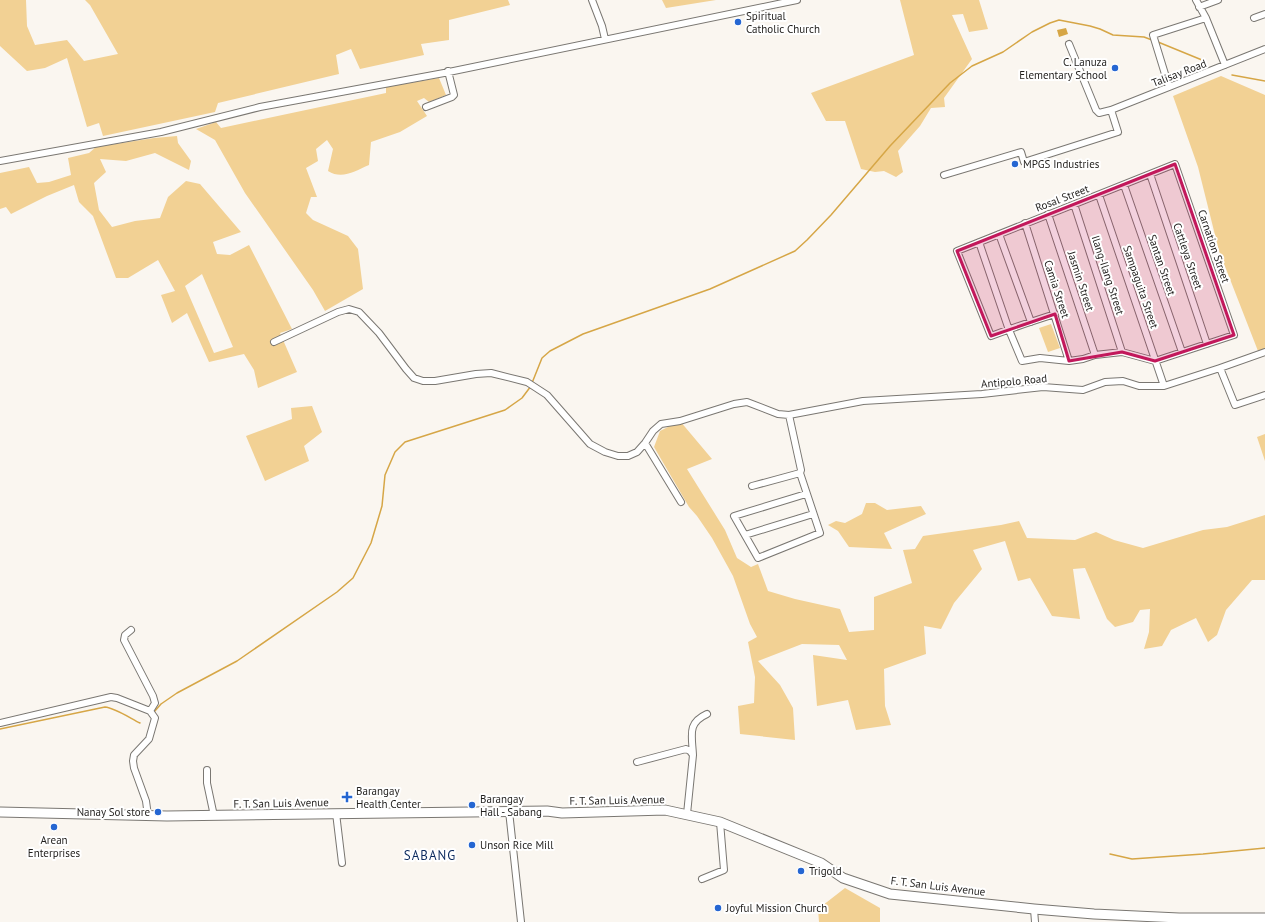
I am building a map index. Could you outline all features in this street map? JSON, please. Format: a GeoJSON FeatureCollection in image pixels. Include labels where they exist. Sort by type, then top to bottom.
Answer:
{"type":"FeatureCollection","features":[{"type":"Feature","properties":{"kind":"main road","name":"F. T. San Luis Avenue"},"geometry":{"type":"LineString","coordinates":[[0,812],[148,816],[214,816],[547,810],[562,813],[665,810],[720,822],[821,863],[843,878],[890,894],[1034,909],[1151,919],[1265,918]]}},
{"type":"Feature","properties":{"kind":"street"},"geometry":{"type":"LineString","coordinates":[[592,0],[602,26],[605,39]]}},
{"type":"Feature","properties":{"kind":"street"},"geometry":{"type":"LineString","coordinates":[[0,161],[161,132],[260,107],[448,72],[797,0]]}},
{"type":"Feature","properties":{"kind":"street"},"geometry":{"type":"LineString","coordinates":[[1196,0],[1206,18],[1225,66]]}},
{"type":"Feature","properties":{"kind":"street"},"geometry":{"type":"LineString","coordinates":[[1199,7],[1218,0]]}},
{"type":"Feature","properties":{"kind":"street"},"geometry":{"type":"LineString","coordinates":[[1254,18],[1265,14]]}},
{"type":"Feature","properties":{"kind":"street"},"geometry":{"type":"LineString","coordinates":[[1169,87],[1152,35],[1206,18]]}},
{"type":"Feature","properties":{"kind":"street","name":"Talisay Road"},"geometry":{"type":"LineString","coordinates":[[1069,44],[1096,110],[1099,113],[1111,110],[1265,49]]}},
{"type":"Feature","properties":{"kind":"street"},"geometry":{"type":"LineString","coordinates":[[426,107],[452,97],[454,94],[448,72]]}},
{"type":"Feature","properties":{"kind":"street"},"geometry":{"type":"LineString","coordinates":[[944,175],[1021,152],[1024,162],[1118,132],[1111,110]]}},
{"type":"Feature","properties":{"kind":"street","name":"Rosal Street"},"geometry":{"type":"LineString","coordinates":[[1009,330],[991,336],[956,251],[1175,164]]}},
{"type":"Feature","properties":{"kind":"street","name":"Carnation Street"},"geometry":{"type":"LineString","coordinates":[[1175,164],[1234,335],[1207,344]]}},
{"type":"Feature","properties":{"kind":"street","name":"Cattleya Street"},"geometry":{"type":"LineString","coordinates":[[1150,174],[1207,344]]}},
{"type":"Feature","properties":{"kind":"street","name":"Santan Street"},"geometry":{"type":"LineString","coordinates":[[1124,185],[1182,352]]}},
{"type":"Feature","properties":{"kind":"street","name":"Sampaguita Street"},"geometry":{"type":"LineString","coordinates":[[1099,195],[1164,386]]}},
{"type":"Feature","properties":{"kind":"street","name":"Ilang-Ilang Street"},"geometry":{"type":"LineString","coordinates":[[1074,204],[1122,352]]}},
{"type":"Feature","properties":{"kind":"street","name":"Jasmin Street"},"geometry":{"type":"LineString","coordinates":[[1048,214],[1095,355]]}},
{"type":"Feature","properties":{"kind":"street","name":"Camia Street"},"geometry":{"type":"LineString","coordinates":[[1025,223],[1069,361]]}},
{"type":"Feature","properties":{"kind":"street"},"geometry":{"type":"LineString","coordinates":[[999,234],[1031,322]]}},
{"type":"Feature","properties":{"kind":"street"},"geometry":{"type":"LineString","coordinates":[[979,242],[1009,330],[1022,361],[1040,358],[1069,361],[1095,355],[1122,352],[1155,361],[1207,344]]}},
{"type":"Feature","properties":{"kind":"street"},"geometry":{"type":"LineString","coordinates":[[274,342],[338,312],[349,309],[359,312],[379,333],[414,378],[423,381],[435,381],[491,373],[527,382],[547,395],[590,444],[605,452],[618,456],[628,456],[638,452],[653,431],[661,424],[680,421],[734,404],[747,402],[778,414],[789,415],[801,470],[800,473],[820,533],[758,558],[734,516],[806,494]]}},
{"type":"Feature","properties":{"kind":"street"},"geometry":{"type":"LineString","coordinates":[[1009,330],[1055,314]]}},
{"type":"Feature","properties":{"kind":"street","name":"Antipolo Road"},"geometry":{"type":"LineString","coordinates":[[789,415],[863,401],[982,394],[1043,386],[1083,390],[1105,382],[1123,381],[1139,386],[1164,386],[1265,352]]}},
{"type":"Feature","properties":{"kind":"street"},"geometry":{"type":"LineString","coordinates":[[1220,368],[1235,405],[1265,394]]}},
{"type":"Feature","properties":{"kind":"street"},"geometry":{"type":"LineString","coordinates":[[645,443],[681,502]]}},
{"type":"Feature","properties":{"kind":"street"},"geometry":{"type":"LineString","coordinates":[[752,486],[800,473]]}},
{"type":"Feature","properties":{"kind":"street"},"geometry":{"type":"LineString","coordinates":[[745,535],[813,514]]}},
{"type":"Feature","properties":{"kind":"street"},"geometry":{"type":"LineString","coordinates":[[131,630],[125,635],[124,640],[154,700],[155,703],[150,712]]}},
{"type":"Feature","properties":{"kind":"street"},"geometry":{"type":"LineString","coordinates":[[0,723],[111,697],[117,698],[150,712],[155,718],[149,739],[134,755],[133,761],[134,768],[146,801],[148,816]]}},
{"type":"Feature","properties":{"kind":"street"},"geometry":{"type":"LineString","coordinates":[[688,814],[693,755],[692,728],[696,720],[707,714]]}},
{"type":"Feature","properties":{"kind":"street"},"geometry":{"type":"LineString","coordinates":[[637,762],[686,749],[693,755]]}},
{"type":"Feature","properties":{"kind":"street"},"geometry":{"type":"LineString","coordinates":[[207,770],[207,783],[214,816]]}},
{"type":"Feature","properties":{"kind":"street"},"geometry":{"type":"LineString","coordinates":[[509,811],[521,922]]}},
{"type":"Feature","properties":{"kind":"street"},"geometry":{"type":"LineString","coordinates":[[336,813],[342,863]]}},
{"type":"Feature","properties":{"kind":"street"},"geometry":{"type":"LineString","coordinates":[[702,879],[724,870],[720,822]]}},
{"type":"Feature","properties":{"kind":"street"},"geometry":{"type":"LineString","coordinates":[[1034,909],[1035,922]]}},
{"type":"Feature","properties":{"kind":"highlighted area"},"geometry":{"type":"Polygon","coordinates":[[[1175,164],[1234,335],[1155,361],[1122,352],[1069,361],[1055,314],[991,336],[957,251],[1175,164]]]}},
{"type":"Feature","properties":{"kind":"shaded area"},"geometry":{"type":"Polygon","coordinates":[[[0,0],[26,0],[27,26],[35,45],[67,40],[84,61],[118,54],[90,5],[85,0],[508,0],[510,5],[449,20],[449,40],[421,44],[424,55],[360,69],[351,49],[336,55],[339,74],[218,103],[215,112],[103,136],[99,123],[87,127],[67,58],[45,68],[27,71],[0,46],[0,0]]]}},
{"type":"Feature","properties":{"kind":"shaded area"},"geometry":{"type":"Polygon","coordinates":[[[662,0],[716,0],[666,8],[662,0]]]}},
{"type":"Feature","properties":{"kind":"shaded area"},"geometry":{"type":"Polygon","coordinates":[[[900,0],[979,0],[988,29],[969,32],[963,14],[952,15],[972,59],[944,98],[945,107],[931,108],[920,126],[898,151],[903,172],[896,177],[884,171],[875,172],[861,169],[845,121],[826,121],[811,93],[914,55],[900,0]]]}},
{"type":"Feature","properties":{"kind":"shaded area"},"geometry":{"type":"Polygon","coordinates":[[[1066,28],[1068,34],[1059,37],[1057,30],[1066,28]]]}},
{"type":"Feature","properties":{"kind":"shaded area"},"geometry":{"type":"Polygon","coordinates":[[[1221,76],[1265,95],[1265,349],[1258,351],[1219,251],[1198,167],[1173,96],[1221,76]]]}},
{"type":"Feature","properties":{"kind":"shaded area"},"geometry":{"type":"Polygon","coordinates":[[[439,78],[446,95],[429,102],[424,98],[417,101],[427,116],[400,132],[371,142],[369,165],[348,174],[333,174],[328,171],[333,149],[327,140],[316,149],[318,161],[306,168],[317,197],[311,197],[306,213],[313,220],[348,236],[358,249],[363,289],[325,311],[313,290],[245,193],[215,140],[196,129],[216,122],[221,128],[386,93],[386,87],[439,78]]]}},
{"type":"Feature","properties":{"kind":"shaded area"},"geometry":{"type":"Polygon","coordinates":[[[177,136],[178,143],[191,161],[189,170],[155,153],[126,161],[100,159],[106,172],[94,183],[99,210],[112,227],[135,221],[160,218],[168,197],[186,181],[200,184],[241,232],[213,242],[217,254],[230,255],[249,245],[292,329],[280,333],[297,372],[258,388],[254,370],[244,354],[209,362],[187,313],[172,323],[161,295],[175,291],[158,260],[128,278],[116,278],[93,216],[79,202],[74,185],[47,196],[11,214],[6,207],[0,209],[0,173],[29,167],[37,183],[49,182],[71,175],[68,158],[89,153],[96,147],[177,136]],[[202,274],[185,286],[214,353],[233,347],[202,274]]]}},
{"type":"Feature","properties":{"kind":"shaded area"},"geometry":{"type":"Polygon","coordinates":[[[1051,324],[1060,348],[1048,352],[1039,328],[1051,324]]]}},
{"type":"Feature","properties":{"kind":"shaded area"},"geometry":{"type":"Polygon","coordinates":[[[312,406],[322,432],[304,446],[309,461],[265,481],[246,436],[292,419],[291,408],[312,406]]]}},
{"type":"Feature","properties":{"kind":"shaded area"},"geometry":{"type":"Polygon","coordinates":[[[680,421],[712,459],[687,469],[725,530],[737,558],[751,567],[758,564],[768,591],[795,599],[840,609],[849,632],[874,630],[874,597],[912,583],[903,550],[915,549],[923,536],[1019,521],[1027,538],[1075,540],[1096,532],[1114,540],[1143,548],[1203,530],[1227,527],[1265,515],[1265,580],[1252,580],[1226,610],[1217,635],[1208,642],[1196,618],[1171,630],[1162,646],[1144,649],[1149,632],[1150,609],[1140,610],[1133,622],[1115,627],[1107,619],[1085,568],[1073,569],[1080,619],[1052,616],[1030,578],[1018,581],[1005,541],[973,550],[982,569],[954,603],[941,629],[924,626],[926,654],[884,669],[885,706],[891,725],[856,730],[848,700],[817,706],[813,655],[847,660],[839,645],[802,644],[758,661],[780,685],[793,708],[795,740],[740,734],[738,706],[754,703],[755,677],[748,642],[757,637],[750,624],[733,576],[712,538],[689,507],[654,447],[660,431],[680,421]]]}},
{"type":"Feature","properties":{"kind":"shaded area"},"geometry":{"type":"Polygon","coordinates":[[[1265,434],[1265,461],[1257,437],[1265,434]]]}},
{"type":"Feature","properties":{"kind":"shaded area"},"geometry":{"type":"Polygon","coordinates":[[[866,503],[875,503],[887,510],[921,506],[926,514],[884,533],[892,549],[849,547],[838,531],[828,525],[836,521],[845,523],[862,514],[866,503]]]}},
{"type":"Feature","properties":{"kind":"shaded area"},"geometry":{"type":"Polygon","coordinates":[[[845,888],[880,908],[880,922],[819,922],[818,909],[845,888]]]}},
{"type":"Feature","properties":{"kind":"waterway"},"geometry":{"type":"LineString","coordinates":[[532,383],[542,358],[550,351],[583,334],[710,289],[795,251],[831,215],[890,146],[950,83],[972,66],[1003,52],[1032,32],[1059,20],[1090,26],[1113,35],[1144,37],[1152,40]]}},
{"type":"Feature","properties":{"kind":"waterway"},"geometry":{"type":"LineString","coordinates":[[1158,42],[1202,60]]}},
{"type":"Feature","properties":{"kind":"waterway"},"geometry":{"type":"LineString","coordinates":[[1232,75],[1265,81]]}},
{"type":"Feature","properties":{"kind":"waterway"},"geometry":{"type":"LineString","coordinates":[[154,712],[161,704],[177,693],[237,661],[337,592],[353,578],[371,543],[382,506],[385,475],[395,452],[405,442],[505,410],[522,398],[531,386]]}},
{"type":"Feature","properties":{"kind":"waterway"},"geometry":{"type":"LineString","coordinates":[[0,729],[105,707],[118,711],[140,723]]}},
{"type":"Feature","properties":{"kind":"waterway"},"geometry":{"type":"LineString","coordinates":[[1110,854],[1132,859],[1265,848]]}},
{"type":"Feature","properties":{"kind":"place","name":"Spiritual Catholic Church"},"geometry":{"type":"Point","coordinates":[738,22]}},
{"type":"Feature","properties":{"kind":"place","name":"C. Lanuza Elementary School"},"geometry":{"type":"Point","coordinates":[1115,68]}},
{"type":"Feature","properties":{"kind":"place","name":"MPGS Industries"},"geometry":{"type":"Point","coordinates":[1015,164]}},
{"type":"Feature","properties":{"kind":"place","name":"Barangay Health Center"},"geometry":{"type":"Point","coordinates":[347,797]}},
{"type":"Feature","properties":{"kind":"place","name":"Barangay Hall - Sabang"},"geometry":{"type":"Point","coordinates":[472,805]}},
{"type":"Feature","properties":{"kind":"place","name":"Nanay Sol store"},"geometry":{"type":"Point","coordinates":[158,812]}},
{"type":"Feature","properties":{"kind":"place","name":"Arean Enterprises"},"geometry":{"type":"Point","coordinates":[54,827]}},
{"type":"Feature","properties":{"kind":"place","name":"Unson Rice Mill"},"geometry":{"type":"Point","coordinates":[472,845]}},
{"type":"Feature","properties":{"kind":"place","name":"Trigold"},"geometry":{"type":"Point","coordinates":[801,871]}},
{"type":"Feature","properties":{"kind":"place","name":"Joyful Mission Church"},"geometry":{"type":"Point","coordinates":[718,908]}},
{"type":"Feature","properties":{"kind":"district","name":"SABANG"},"geometry":{"type":"Point","coordinates":[430,855]}}]}
